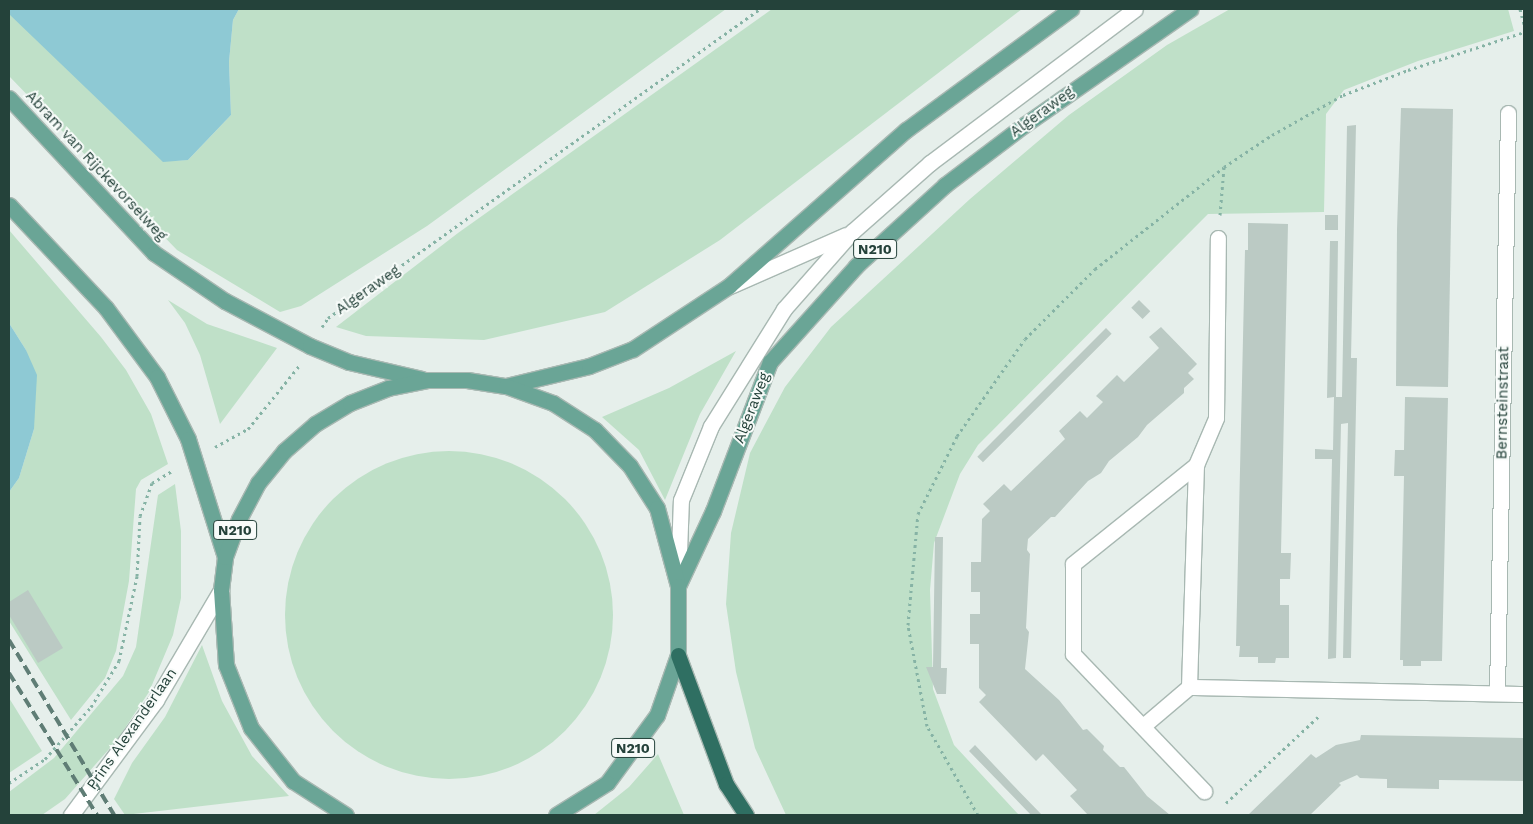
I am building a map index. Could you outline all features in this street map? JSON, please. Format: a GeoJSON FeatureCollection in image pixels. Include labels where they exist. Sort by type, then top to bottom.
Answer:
{"type":"FeatureCollection","features":[{"type":"Feature","properties":{"kind":"highway","name":"N210"},"geometry":{"type":"LineString","coordinates":[[678,655],[726,784],[746,815]]}},
{"type":"Feature","properties":{"kind":"main road","name":"Algeraweg"},"geometry":{"type":"LineString","coordinates":[[506,386],[590,366],[633,349],[729,286],[906,130],[1072,9]]}},
{"type":"Feature","properties":{"kind":"main road","name":"Algeraweg"},"geometry":{"type":"LineString","coordinates":[[678,586],[713,511],[770,362],[856,266],[945,185],[1046,108],[1190,9]]}},
{"type":"Feature","properties":{"kind":"main road","name":"Abram van Rijckevorselweg"},"geometry":{"type":"LineString","coordinates":[[9,98],[154,253],[225,301],[310,346],[348,362],[428,380]]}},
{"type":"Feature","properties":{"kind":"main road"},"geometry":{"type":"LineString","coordinates":[[9,205],[106,308],[157,376],[195,458],[225,557]]}},
{"type":"Feature","properties":{"kind":"main road","name":"N210"},"geometry":{"type":"LineString","coordinates":[[346,815],[293,781],[251,728],[226,665],[221,590],[225,557],[239,519],[258,482],[296,440],[315,424],[350,403],[388,388],[428,380],[467,380],[506,386],[553,404],[595,430],[630,466],[657,508],[678,586],[678,655],[657,715],[607,783],[574,807],[556,815]]}},
{"type":"Feature","properties":{"kind":"street","name":"Algeraweg"},"geometry":{"type":"LineString","coordinates":[[678,586],[681,500],[711,426],[784,308],[852,232],[930,163],[1135,9]]}},
{"type":"Feature","properties":{"kind":"street","name":"Bernsteinstraat"},"geometry":{"type":"LineString","coordinates":[[1497,693],[1508,114]]}},
{"type":"Feature","properties":{"kind":"street","name":"Algeraweg"},"geometry":{"type":"LineString","coordinates":[[729,286],[852,232]]}},
{"type":"Feature","properties":{"kind":"street"},"geometry":{"type":"LineString","coordinates":[[1190,687],[1196,464],[1216,418],[1218,238]]}},
{"type":"Feature","properties":{"kind":"street"},"geometry":{"type":"LineString","coordinates":[[1196,464],[1072,564],[1073,654],[1144,726],[1204,791]]}},
{"type":"Feature","properties":{"kind":"street","name":"Prins Alexanderlaan"},"geometry":{"type":"LineString","coordinates":[[71,815],[156,700],[221,590]]}},
{"type":"Feature","properties":{"kind":"street"},"geometry":{"type":"LineString","coordinates":[[1144,726],[1190,687],[1524,694]]}},
{"type":"Feature","properties":{"kind":"path","name":"Algeraweg"},"geometry":{"type":"LineString","coordinates":[[195,458],[248,429],[297,370],[328,318],[760,9]]}},
{"type":"Feature","properties":{"kind":"path"},"geometry":{"type":"LineString","coordinates":[[1520,9],[1524,24]]}},
{"type":"Feature","properties":{"kind":"path"},"geometry":{"type":"LineString","coordinates":[[978,815],[927,726],[908,625],[918,514],[956,436],[1025,340],[1095,269],[1224,167],[1272,134],[1343,96],[1408,70],[1524,32]]}},
{"type":"Feature","properties":{"kind":"path"},"geometry":{"type":"LineString","coordinates":[[1218,238],[1224,167]]}},
{"type":"Feature","properties":{"kind":"path"},"geometry":{"type":"LineString","coordinates":[[9,783],[45,759],[91,707],[119,661],[137,576],[140,516],[152,483],[195,458]]}},
{"type":"Feature","properties":{"kind":"path"},"geometry":{"type":"LineString","coordinates":[[1220,808],[1346,690]]}},
{"type":"Feature","properties":{"kind":"green space"},"geometry":{"type":"Polygon","coordinates":[[[239,9],[726,9],[427,226],[301,306],[280,312],[177,250],[9,76],[9,13],[163,161],[188,160],[231,115],[229,62],[233,20],[239,9]]]}},
{"type":"Feature","properties":{"kind":"green space"},"geometry":{"type":"Polygon","coordinates":[[[772,9],[1022,9],[720,240],[605,312],[484,340],[366,336],[336,327],[458,233],[772,9]]]}},
{"type":"Feature","properties":{"kind":"green space"},"geometry":{"type":"Polygon","coordinates":[[[1230,9],[1508,9],[1514,31],[1418,61],[1344,90],[1326,114],[1324,212],[1208,214],[978,445],[960,474],[934,543],[930,590],[933,689],[954,745],[1019,815],[786,815],[755,748],[736,672],[726,604],[731,533],[750,453],[785,387],[831,327],[970,199],[1069,115],[1167,45],[1230,9]]]}},
{"type":"Feature","properties":{"kind":"green space"},"geometry":{"type":"Polygon","coordinates":[[[9,230],[101,337],[126,370],[151,414],[168,464],[141,480],[136,489],[129,581],[116,651],[105,678],[71,720],[9,621],[9,492],[19,478],[34,429],[34,405],[26,350],[9,323],[9,230]]]}},
{"type":"Feature","properties":{"kind":"green space"},"geometry":{"type":"Polygon","coordinates":[[[168,300],[207,324],[277,348],[220,424],[200,355],[185,323],[168,300]]]}},
{"type":"Feature","properties":{"kind":"green space"},"geometry":{"type":"Polygon","coordinates":[[[736,351],[700,414],[665,500],[639,450],[602,417],[669,388],[736,351]]]}},
{"type":"Feature","properties":{"kind":"green space"},"geometry":{"type":"Polygon","coordinates":[[[433,451],[465,451],[497,458],[527,470],[553,488],[576,511],[594,537],[601,552],[610,583],[613,615],[610,647],[601,678],[594,693],[576,719],[553,742],[527,760],[497,772],[465,779],[433,779],[401,772],[371,760],[345,742],[322,719],[304,693],[292,663],[285,631],[285,599],[292,567],[304,537],[322,511],[345,488],[371,470],[401,458],[433,451]]]}},
{"type":"Feature","properties":{"kind":"green space"},"geometry":{"type":"Polygon","coordinates":[[[175,484],[181,531],[181,598],[173,635],[149,692],[117,740],[65,799],[42,815],[9,815],[9,792],[54,758],[123,676],[136,647],[158,495],[175,484]]]}},
{"type":"Feature","properties":{"kind":"green space"},"geometry":{"type":"Polygon","coordinates":[[[202,645],[222,701],[252,756],[289,796],[125,815],[114,799],[132,763],[165,717],[202,645]]]}},
{"type":"Feature","properties":{"kind":"green space"},"geometry":{"type":"Polygon","coordinates":[[[9,698],[42,751],[9,773],[9,698]]]}},
{"type":"Feature","properties":{"kind":"green space"},"geometry":{"type":"Polygon","coordinates":[[[658,754],[684,815],[594,815],[629,787],[658,754]]]}},
{"type":"Feature","properties":{"kind":"water"},"geometry":{"type":"Polygon","coordinates":[[[9,9],[239,9],[233,20],[229,62],[231,115],[188,160],[163,162],[9,14],[9,9]]]}},
{"type":"Feature","properties":{"kind":"water"},"geometry":{"type":"Polygon","coordinates":[[[9,323],[26,350],[37,375],[34,429],[19,478],[9,492],[9,323]]]}},
{"type":"Feature","properties":{"kind":"building"},"geometry":{"type":"Polygon","coordinates":[[[1401,108],[1453,109],[1448,387],[1396,386],[1397,229],[1401,108]]]}},
{"type":"Feature","properties":{"kind":"building"},"geometry":{"type":"Polygon","coordinates":[[[1356,125],[1351,358],[1357,358],[1351,658],[1343,658],[1348,423],[1341,424],[1336,658],[1328,659],[1332,459],[1315,459],[1315,449],[1333,450],[1334,397],[1327,398],[1330,241],[1338,241],[1336,397],[1342,397],[1347,126],[1356,125]]]}},
{"type":"Feature","properties":{"kind":"building"},"geometry":{"type":"Polygon","coordinates":[[[1325,215],[1338,215],[1338,230],[1325,230],[1325,215]]]}},
{"type":"Feature","properties":{"kind":"building"},"geometry":{"type":"Polygon","coordinates":[[[1248,223],[1288,224],[1281,553],[1291,553],[1290,579],[1280,579],[1280,605],[1289,605],[1289,658],[1276,658],[1275,663],[1258,663],[1258,657],[1239,657],[1240,646],[1236,646],[1245,250],[1248,250],[1248,223]]]}},
{"type":"Feature","properties":{"kind":"building"},"geometry":{"type":"Polygon","coordinates":[[[1139,300],[1150,311],[1143,319],[1131,308],[1139,300]]]}},
{"type":"Feature","properties":{"kind":"building"},"geometry":{"type":"Polygon","coordinates":[[[1161,327],[1197,364],[1188,373],[1194,379],[1184,388],[1184,393],[1147,425],[1138,437],[1109,461],[1101,473],[1088,481],[1055,517],[1051,517],[1028,539],[1027,550],[1030,554],[1026,628],[1029,632],[1025,669],[1059,700],[1083,730],[1087,729],[1104,746],[1103,750],[1120,767],[1124,767],[1147,796],[1170,815],[1088,815],[1070,796],[1077,790],[1043,754],[1036,761],[979,702],[986,695],[979,688],[979,644],[970,644],[970,614],[980,614],[980,592],[971,592],[971,562],[981,562],[982,519],[990,511],[983,504],[1004,484],[1011,491],[1065,439],[1059,431],[1080,411],[1087,418],[1103,402],[1096,396],[1117,375],[1124,382],[1159,348],[1149,337],[1161,327]]]}},
{"type":"Feature","properties":{"kind":"building"},"geometry":{"type":"Polygon","coordinates":[[[1106,328],[1112,334],[983,462],[977,457],[1106,328]]]}},
{"type":"Feature","properties":{"kind":"building"},"geometry":{"type":"Polygon","coordinates":[[[1405,397],[1448,398],[1442,661],[1421,661],[1421,666],[1403,666],[1403,660],[1400,660],[1404,476],[1394,476],[1395,450],[1404,450],[1405,397]]]}},
{"type":"Feature","properties":{"kind":"building"},"geometry":{"type":"Polygon","coordinates":[[[935,537],[943,537],[941,668],[947,668],[946,694],[937,694],[926,667],[933,667],[935,537]]]}},
{"type":"Feature","properties":{"kind":"building"},"geometry":{"type":"Polygon","coordinates":[[[28,590],[63,648],[38,663],[9,615],[9,602],[28,590]]]}},
{"type":"Feature","properties":{"kind":"building"},"geometry":{"type":"Polygon","coordinates":[[[1361,735],[1524,738],[1524,781],[1439,780],[1439,789],[1387,788],[1387,779],[1360,778],[1357,775],[1339,783],[1341,785],[1310,815],[1248,815],[1311,754],[1316,758],[1336,745],[1360,740],[1361,735]]]}},
{"type":"Feature","properties":{"kind":"building"},"geometry":{"type":"Polygon","coordinates":[[[975,745],[1042,815],[1031,815],[969,751],[975,745]]]}},
{"type":"Feature","properties":{"kind":"railway"},"geometry":{"type":"LineString","coordinates":[[9,640],[114,815]]}},
{"type":"Feature","properties":{"kind":"railway"},"geometry":{"type":"LineString","coordinates":[[9,673],[97,815]]}}]}
